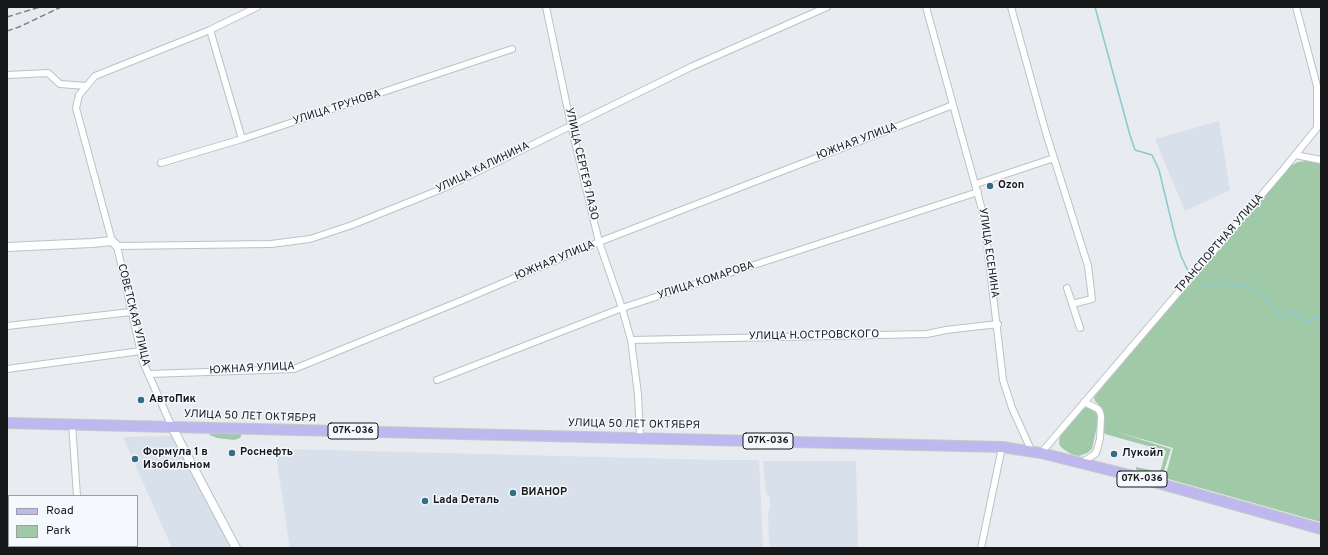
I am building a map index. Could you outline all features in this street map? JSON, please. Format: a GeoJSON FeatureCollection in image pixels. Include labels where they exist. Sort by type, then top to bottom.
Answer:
{"type":"FeatureCollection","features":[{"type":"Feature","properties":{"kind":"main road","name":"УЛИЦА 50 ЛЕТ ОКТЯБРЯ"},"geometry":{"type":"LineString","coordinates":[[7,423],[1002,447],[1081,463],[1321,529]]}},
{"type":"Feature","properties":{"kind":"street"},"geometry":{"type":"LineString","coordinates":[[7,75],[48,73],[60,84],[86,86],[95,76],[210,30],[257,7]]}},
{"type":"Feature","properties":{"kind":"street","name":"УЛИЦА СЕРГЕЯ ЛАЗО"},"geometry":{"type":"LineString","coordinates":[[546,7],[571,126],[599,242],[622,308],[631,340],[638,394],[640,438]]}},
{"type":"Feature","properties":{"kind":"street","name":"УЛИЦА КАЛИНИНА"},"geometry":{"type":"LineString","coordinates":[[7,247],[92,243],[271,244],[310,239],[352,225],[444,188],[691,67],[827,7]]}},
{"type":"Feature","properties":{"kind":"street","name":"УЛИЦА ЕСЕНИНА"},"geometry":{"type":"LineString","coordinates":[[926,7],[984,217],[998,324],[1003,380],[1012,408],[1037,453]]}},
{"type":"Feature","properties":{"kind":"street"},"geometry":{"type":"LineString","coordinates":[[1011,7],[1054,158],[1088,266],[1092,299],[1072,304]]}},
{"type":"Feature","properties":{"kind":"street","name":"ТРАНСПОРТНАЯ УЛИЦА"},"geometry":{"type":"LineString","coordinates":[[1037,453],[1084,402],[1317,128],[1317,86],[1296,7]]}},
{"type":"Feature","properties":{"kind":"street"},"geometry":{"type":"LineString","coordinates":[[210,30],[242,139]]}},
{"type":"Feature","properties":{"kind":"street","name":"УЛИЦА ТРУНОВА"},"geometry":{"type":"LineString","coordinates":[[161,163],[242,139],[512,49]]}},
{"type":"Feature","properties":{"kind":"street","name":"СОВЕТСКАЯ УЛИЦА"},"geometry":{"type":"LineString","coordinates":[[86,86],[79,95],[76,108],[115,243],[143,362],[172,426]]}},
{"type":"Feature","properties":{"kind":"street","name":"ЮЖНАЯ УЛИЦА"},"geometry":{"type":"LineString","coordinates":[[149,374],[294,369],[599,242],[954,105]]}},
{"type":"Feature","properties":{"kind":"street"},"geometry":{"type":"LineString","coordinates":[[1295,155],[1321,160]]}},
{"type":"Feature","properties":{"kind":"street"},"geometry":{"type":"LineString","coordinates":[[976,184],[1054,158]]}},
{"type":"Feature","properties":{"kind":"street","name":"УЛИЦА КОМАРОВА"},"geometry":{"type":"LineString","coordinates":[[437,380],[622,308],[978,192]]}},
{"type":"Feature","properties":{"kind":"street"},"geometry":{"type":"LineString","coordinates":[[1067,288],[1080,328]]}},
{"type":"Feature","properties":{"kind":"street"},"geometry":{"type":"LineString","coordinates":[[7,326],[131,312]]}},
{"type":"Feature","properties":{"kind":"street","name":"УЛИЦА Н.ОСТРОВСКОГО"},"geometry":{"type":"LineString","coordinates":[[631,340],[927,334],[946,330],[998,324]]}},
{"type":"Feature","properties":{"kind":"street"},"geometry":{"type":"LineString","coordinates":[[7,369],[141,352]]}},
{"type":"Feature","properties":{"kind":"street"},"geometry":{"type":"LineString","coordinates":[[1081,463],[1096,453],[1100,439],[1100,412],[1084,402]]}},
{"type":"Feature","properties":{"kind":"street"},"geometry":{"type":"LineString","coordinates":[[72,424],[77,495]]}},
{"type":"Feature","properties":{"kind":"street"},"geometry":{"type":"LineString","coordinates":[[172,426],[236,548]]}},
{"type":"Feature","properties":{"kind":"street"},"geometry":{"type":"LineString","coordinates":[[980,548],[1002,447]]}},
{"type":"Feature","properties":{"kind":"shaded area"},"geometry":{"type":"Polygon","coordinates":[[[1219,121],[1230,190],[1185,211],[1155,139],[1219,121]]]}},
{"type":"Feature","properties":{"kind":"shaded area"},"geometry":{"type":"Polygon","coordinates":[[[172,436],[232,548],[172,548],[123,437],[172,436]]]}},
{"type":"Feature","properties":{"kind":"shaded area"},"geometry":{"type":"Polygon","coordinates":[[[284,449],[759,460],[763,548],[290,548],[276,456],[284,449]]]}},
{"type":"Feature","properties":{"kind":"shaded area"},"geometry":{"type":"Polygon","coordinates":[[[763,461],[856,461],[857,546],[863,548],[771,548],[769,541],[768,512],[770,509],[770,498],[766,494],[763,461]]]}},
{"type":"Feature","properties":{"kind":"green space"},"geometry":{"type":"Polygon","coordinates":[[[1307,161],[1321,164],[1321,522],[1165,478],[1173,448],[1114,431],[1171,449],[1162,477],[1136,470],[1136,467],[1160,472],[1166,451],[1105,434],[1103,431],[1105,417],[1102,408],[1095,401],[1094,397],[1290,166],[1298,162],[1307,161]]]}},
{"type":"Feature","properties":{"kind":"green space"},"geometry":{"type":"Polygon","coordinates":[[[1087,407],[1094,410],[1099,417],[1092,449],[1079,456],[1071,454],[1059,444],[1060,435],[1081,410],[1087,407]]]}},
{"type":"Feature","properties":{"kind":"green space"},"geometry":{"type":"Polygon","coordinates":[[[209,432],[242,434],[240,438],[234,440],[217,438],[210,435],[209,432]]]}},
{"type":"Feature","properties":{"kind":"waterway"},"geometry":{"type":"LineString","coordinates":[[1095,7],[1135,150],[1152,155],[1159,170],[1175,236],[1181,256],[1188,271]]}},
{"type":"Feature","properties":{"kind":"waterway"},"geometry":{"type":"LineString","coordinates":[[1198,280],[1205,288],[1220,284],[1225,280],[1235,286],[1248,286],[1260,292],[1281,317],[1292,312],[1307,321],[1316,318],[1321,321]]}},
{"type":"Feature","properties":{"kind":"railway"},"geometry":{"type":"LineString","coordinates":[[7,8],[11,7]]}},
{"type":"Feature","properties":{"kind":"railway"},"geometry":{"type":"LineString","coordinates":[[7,17],[40,7]]}},
{"type":"Feature","properties":{"kind":"railway"},"geometry":{"type":"LineString","coordinates":[[7,31],[19,27],[61,7]]}},
{"type":"Feature","properties":{"kind":"place","name":"Ozon"},"geometry":{"type":"Point","coordinates":[990,186]}},
{"type":"Feature","properties":{"kind":"place","name":"АвтоПик"},"geometry":{"type":"Point","coordinates":[141,400]}},
{"type":"Feature","properties":{"kind":"place","name":"Роснефть"},"geometry":{"type":"Point","coordinates":[232,453]}},
{"type":"Feature","properties":{"kind":"place","name":"Лукойл"},"geometry":{"type":"Point","coordinates":[1114,454]}},
{"type":"Feature","properties":{"kind":"place","name":"Формула 1 в Изобильном"},"geometry":{"type":"Point","coordinates":[135,459]}},
{"type":"Feature","properties":{"kind":"place","name":"ВИАНОР"},"geometry":{"type":"Point","coordinates":[513,493]}},
{"type":"Feature","properties":{"kind":"place","name":"Lada Dеталь"},"geometry":{"type":"Point","coordinates":[425,501]}}]}
